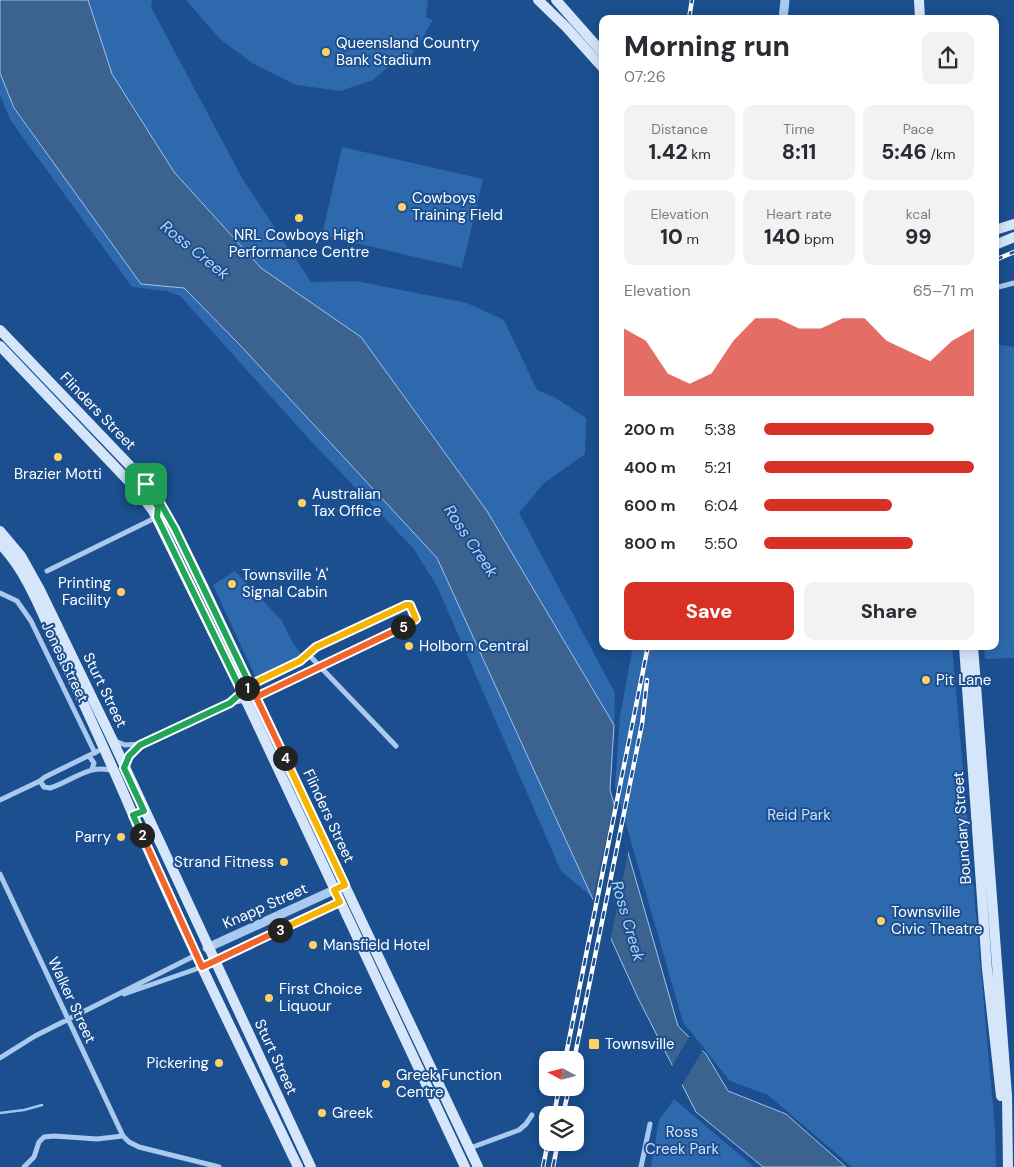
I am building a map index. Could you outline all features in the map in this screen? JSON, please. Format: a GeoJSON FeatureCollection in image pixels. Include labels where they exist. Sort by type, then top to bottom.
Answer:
{"type":"FeatureCollection","features":[{"type":"Feature","properties":{"kind":"main road"},"geometry":{"type":"LineString","coordinates":[[538,0],[599,63]]}},
{"type":"Feature","properties":{"kind":"main road"},"geometry":{"type":"LineString","coordinates":[[556,0],[599,49]]}},
{"type":"Feature","properties":{"kind":"main road"},"geometry":{"type":"LineString","coordinates":[[919,0],[920,15]]}},
{"type":"Feature","properties":{"kind":"main road"},"geometry":{"type":"LineString","coordinates":[[999,229],[1014,224]]}},
{"type":"Feature","properties":{"kind":"main road"},"geometry":{"type":"LineString","coordinates":[[999,243],[1014,237]]}},
{"type":"Feature","properties":{"kind":"main road","name":"Flinders Street"},"geometry":{"type":"LineString","coordinates":[[0,330],[135,471],[153,492],[166,512],[334,890],[465,1167]]}},
{"type":"Feature","properties":{"kind":"main road","name":"Flinders Street"},"geometry":{"type":"LineString","coordinates":[[0,346],[138,491],[157,517],[345,885],[478,1167]]}},
{"type":"Feature","properties":{"kind":"main road"},"geometry":{"type":"LineString","coordinates":[[135,471],[158,507],[157,517]]}},
{"type":"Feature","properties":{"kind":"main road","name":"Sturt Street"},"geometry":{"type":"LineString","coordinates":[[0,531],[12,544],[28,568],[112,740],[133,815],[202,967],[298,1167]]}},
{"type":"Feature","properties":{"kind":"main road","name":"Sturt Street"},"geometry":{"type":"LineString","coordinates":[[0,544],[14,561],[31,590],[100,750],[120,770],[144,811],[311,1167]]}},
{"type":"Feature","properties":{"kind":"main road","name":"Boundary Street"},"geometry":{"type":"LineString","coordinates":[[964,650],[992,1027],[1001,1096],[1008,1126]]}},
{"type":"Feature","properties":{"kind":"main road","name":"Boundary Street"},"geometry":{"type":"LineString","coordinates":[[972,650],[1003,1041],[1008,1126],[1008,1167]]}},
{"type":"Feature","properties":{"kind":"main road"},"geometry":{"type":"LineString","coordinates":[[133,815],[144,811]]}},
{"type":"Feature","properties":{"kind":"main road"},"geometry":{"type":"LineString","coordinates":[[334,890],[345,885]]}},
{"type":"Feature","properties":{"kind":"main road"},"geometry":{"type":"LineString","coordinates":[[340,902],[350,897]]}},
{"type":"Feature","properties":{"kind":"main road"},"geometry":{"type":"LineString","coordinates":[[196,954],[208,948]]}},
{"type":"Feature","properties":{"kind":"main road"},"geometry":{"type":"LineString","coordinates":[[202,967],[214,961]]}},
{"type":"Feature","properties":{"kind":"main road"},"geometry":{"type":"LineString","coordinates":[[288,1167],[291,1163],[291,1154]]}},
{"type":"Feature","properties":{"kind":"street"},"geometry":{"type":"LineString","coordinates":[[783,15],[785,0]]}},
{"type":"Feature","properties":{"kind":"street"},"geometry":{"type":"LineString","coordinates":[[999,287],[1014,284]]}},
{"type":"Feature","properties":{"kind":"street"},"geometry":{"type":"LineString","coordinates":[[47,571],[157,517]]}},
{"type":"Feature","properties":{"kind":"street","name":"Jones Street"},"geometry":{"type":"LineString","coordinates":[[0,593],[17,602],[31,621],[100,750]]}},
{"type":"Feature","properties":{"kind":"street"},"geometry":{"type":"LineString","coordinates":[[40,782],[44,787],[50,788],[92,769],[120,770],[131,753],[144,743],[248,693],[300,661],[316,647],[406,605],[411,606],[417,617],[414,621],[319,667],[248,693],[230,703]]}},
{"type":"Feature","properties":{"kind":"street"},"geometry":{"type":"LineString","coordinates":[[308,654],[396,746]]}},
{"type":"Feature","properties":{"kind":"street"},"geometry":{"type":"LineString","coordinates":[[112,740],[125,745],[144,743]]}},
{"type":"Feature","properties":{"kind":"street"},"geometry":{"type":"LineString","coordinates":[[0,800],[40,782],[45,777],[100,750]]}},
{"type":"Feature","properties":{"kind":"street"},"geometry":{"type":"LineString","coordinates":[[89,756],[94,763],[92,769]]}},
{"type":"Feature","properties":{"kind":"street","name":"Walker Street"},"geometry":{"type":"LineString","coordinates":[[0,874],[122,1136]]}},
{"type":"Feature","properties":{"kind":"street","name":"Knapp Street"},"geometry":{"type":"LineString","coordinates":[[208,948],[334,890]]}},
{"type":"Feature","properties":{"kind":"street","name":"Knapp Street"},"geometry":{"type":"LineString","coordinates":[[214,961],[340,902]]}},
{"type":"Feature","properties":{"kind":"street"},"geometry":{"type":"LineString","coordinates":[[230,937],[236,950]]}},
{"type":"Feature","properties":{"kind":"street"},"geometry":{"type":"LineString","coordinates":[[0,1058],[30,1039],[196,954]]}},
{"type":"Feature","properties":{"kind":"street"},"geometry":{"type":"LineString","coordinates":[[173,966],[178,976]]}},
{"type":"Feature","properties":{"kind":"street"},"geometry":{"type":"LineString","coordinates":[[114,997],[202,967]]}},
{"type":"Feature","properties":{"kind":"street"},"geometry":{"type":"LineString","coordinates":[[470,1148],[519,1130],[532,1115]]}},
{"type":"Feature","properties":{"kind":"street"},"geometry":{"type":"LineString","coordinates":[[641,1167],[650,1124]]}},
{"type":"Feature","properties":{"kind":"street"},"geometry":{"type":"LineString","coordinates":[[24,1167],[34,1156],[39,1142],[44,1137],[54,1136],[97,1139],[122,1136],[133,1145],[139,1147],[198,1164],[219,1167]]}},
{"type":"Feature","properties":{"kind":"green space"},"geometry":{"type":"Polygon","coordinates":[[[88,0],[152,0],[151,7],[242,178],[311,282],[356,281],[467,303],[504,320],[537,390],[556,398],[586,418],[585,454],[544,483],[519,513],[615,693],[614,725],[487,511],[361,337],[261,268],[174,172],[112,74],[88,0]]]}},
{"type":"Feature","properties":{"kind":"green space","name":"Queensland Country Bank Stadium"},"geometry":{"type":"Polygon","coordinates":[[[186,0],[428,0],[426,17],[433,20],[402,69],[394,62],[373,80],[340,91],[296,85],[252,63],[220,39],[186,0]]]}},
{"type":"Feature","properties":{"kind":"green space"},"geometry":{"type":"Polygon","coordinates":[[[0,73],[14,109],[141,283],[184,288],[239,344],[437,558],[592,897],[561,871],[437,586],[413,548],[310,440],[180,296],[167,291],[132,287],[11,121],[0,95],[0,73]]]}},
{"type":"Feature","properties":{"kind":"green space","name":"Cowboys Training Field"},"geometry":{"type":"Polygon","coordinates":[[[342,147],[483,179],[462,268],[322,235],[342,147]]]}},
{"type":"Feature","properties":{"kind":"green space"},"geometry":{"type":"Polygon","coordinates":[[[999,345],[1014,347],[1014,658],[985,659],[984,650],[999,650],[999,345]]]}},
{"type":"Feature","properties":{"kind":"green space"},"geometry":{"type":"Polygon","coordinates":[[[235,571],[282,621],[293,643],[302,655],[256,678],[213,585],[235,571]]]}},
{"type":"Feature","properties":{"kind":"green space","name":"Reid Park"},"geometry":{"type":"Polygon","coordinates":[[[632,650],[952,650],[995,1128],[996,1167],[852,1167],[768,1095],[730,1081],[683,1022],[615,786],[620,716],[632,650]]]}},
{"type":"Feature","properties":{"kind":"green space","name":"Ross Creek Park"},"geometry":{"type":"Polygon","coordinates":[[[674,1099],[754,1167],[651,1167],[659,1120],[674,1099]]]}},
{"type":"Feature","properties":{"kind":"water","name":"Ross Creek"},"geometry":{"type":"Polygon","coordinates":[[[0,0],[88,0],[112,74],[174,172],[261,268],[361,337],[487,511],[614,725],[610,790],[678,1026],[706,1054],[728,1091],[786,1114],[846,1167],[763,1167],[696,1112],[638,998],[437,558],[239,344],[184,288],[141,284],[14,108],[0,73],[0,0]]]}},
{"type":"Feature","properties":{"kind":"pier"},"geometry":{"type":"Polygon","coordinates":[[[615,799],[629,848],[610,942],[592,904],[615,799]]]}},
{"type":"Feature","properties":{"kind":"pier"},"geometry":{"type":"Polygon","coordinates":[[[690,1035],[704,1048],[681,1087],[671,1068],[690,1035]]]}},
{"type":"Feature","properties":{"kind":"waterway"},"geometry":{"type":"LineString","coordinates":[[0,1113],[24,1110],[42,1105]]}},
{"type":"Feature","properties":{"kind":"railway"},"geometry":{"type":"LineString","coordinates":[[690,15],[692,0]]}},
{"type":"Feature","properties":{"kind":"railway"},"geometry":{"type":"LineString","coordinates":[[999,258],[1014,252]]}},
{"type":"Feature","properties":{"kind":"railway"},"geometry":{"type":"LineString","coordinates":[[567,1051],[647,650]]}},
{"type":"Feature","properties":{"kind":"railway"},"geometry":{"type":"LineString","coordinates":[[576,1051],[642,724],[647,680]]}},
{"type":"Feature","properties":{"kind":"railway"},"geometry":{"type":"LineString","coordinates":[[556,1106],[558,1096]]}},
{"type":"Feature","properties":{"kind":"railway"},"geometry":{"type":"LineString","coordinates":[[565,1106],[567,1096]]}},
{"type":"Feature","properties":{"kind":"railway"},"geometry":{"type":"LineString","coordinates":[[543,1167],[546,1151]]}},
{"type":"Feature","properties":{"kind":"railway"},"geometry":{"type":"LineString","coordinates":[[553,1167],[556,1151]]}},
{"type":"Feature","properties":{"kind":"place","name":"Queensland Country Bank Stadium"},"geometry":{"type":"Point","coordinates":[326,52]}},
{"type":"Feature","properties":{"kind":"place","name":"Cowboys Training Field"},"geometry":{"type":"Point","coordinates":[402,207]}},
{"type":"Feature","properties":{"kind":"place","name":"NRL Cowboys High Performance Centre"},"geometry":{"type":"Point","coordinates":[299,218]}},
{"type":"Feature","properties":{"kind":"place","name":"Brazier Motti"},"geometry":{"type":"Point","coordinates":[58,457]}},
{"type":"Feature","properties":{"kind":"place","name":"Australian Tax Office"},"geometry":{"type":"Point","coordinates":[302,503]}},
{"type":"Feature","properties":{"kind":"place","name":"Townsville 'A' Signal Cabin"},"geometry":{"type":"Point","coordinates":[232,584]}},
{"type":"Feature","properties":{"kind":"place","name":"Printing Facility"},"geometry":{"type":"Point","coordinates":[121,592]}},
{"type":"Feature","properties":{"kind":"place","name":"Holborn Central"},"geometry":{"type":"Point","coordinates":[409,646]}},
{"type":"Feature","properties":{"kind":"place","name":"Pit Lane"},"geometry":{"type":"Point","coordinates":[926,680]}},
{"type":"Feature","properties":{"kind":"place","name":"Parry"},"geometry":{"type":"Point","coordinates":[121,837]}},
{"type":"Feature","properties":{"kind":"place","name":"Strand Fitness"},"geometry":{"type":"Point","coordinates":[284,862]}},
{"type":"Feature","properties":{"kind":"place","name":"Townsville Civic Theatre"},"geometry":{"type":"Point","coordinates":[881,921]}},
{"type":"Feature","properties":{"kind":"place","name":"Mansfield Hotel"},"geometry":{"type":"Point","coordinates":[313,945]}},
{"type":"Feature","properties":{"kind":"place","name":"First Choice Liquour"},"geometry":{"type":"Point","coordinates":[269,998]}},
{"type":"Feature","properties":{"kind":"place","name":"Townsville"},"geometry":{"type":"Point","coordinates":[594,1044]}},
{"type":"Feature","properties":{"kind":"place","name":"Pickering"},"geometry":{"type":"Point","coordinates":[219,1063]}},
{"type":"Feature","properties":{"kind":"place","name":"Greek Function Centre"},"geometry":{"type":"Point","coordinates":[386,1084]}},
{"type":"Feature","properties":{"kind":"place","name":"Greek"},"geometry":{"type":"Point","coordinates":[322,1113]}},
{"type":"Feature","properties":{"kind":"route"},"geometry":{"type":"LineString","coordinates":[[146,484],[135,471],[158,507],[157,517],[242,692],[250,685],[300,661],[316,647],[406,605],[409,604],[411,606],[417,618],[256,697],[345,885],[334,890],[340,902],[202,967],[133,815],[144,811],[124,768],[129,756],[140,745],[230,703],[250,685],[175,529],[158,499],[146,484]]}}]}
